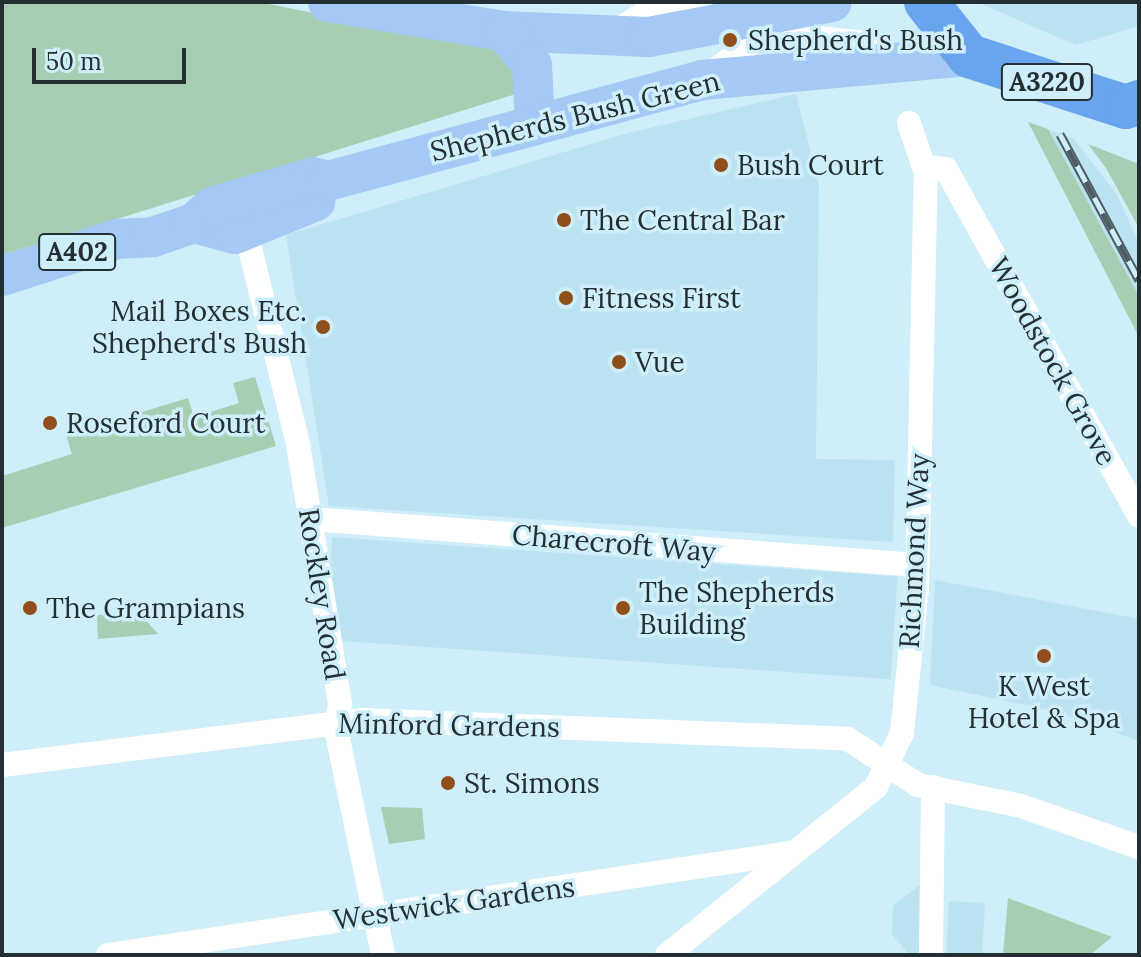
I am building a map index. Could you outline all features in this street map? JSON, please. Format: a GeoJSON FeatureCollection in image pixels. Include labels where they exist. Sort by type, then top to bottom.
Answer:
{"type":"FeatureCollection","features":[{"type":"Feature","properties":{"kind":"highway","name":"A3220"},"geometry":{"type":"LineString","coordinates":[[926,2],[969,56],[1135,108]]}},
{"type":"Feature","properties":{"kind":"main road"},"geometry":{"type":"LineString","coordinates":[[328,2],[504,31],[649,37],[780,8],[832,2]]}},
{"type":"Feature","properties":{"kind":"main road"},"geometry":{"type":"LineString","coordinates":[[504,31],[532,65],[535,122]]}},
{"type":"Feature","properties":{"kind":"main road","name":"Shepherds Bush Green"},"geometry":{"type":"LineString","coordinates":[[2,276],[194,223],[234,200],[313,177],[328,181],[535,122],[702,80],[969,56]]}},
{"type":"Feature","properties":{"kind":"main road","name":"Shepherds Bush Green"},"geometry":{"type":"LineString","coordinates":[[246,232],[320,199],[328,181]]}},
{"type":"Feature","properties":{"kind":"main road"},"geometry":{"type":"LineString","coordinates":[[194,223],[221,234],[246,232]]}},
{"type":"Feature","properties":{"kind":"main road"},"geometry":{"type":"LineString","coordinates":[[2,276],[49,288],[144,253]]}},
{"type":"Feature","properties":{"kind":"street"},"geometry":{"type":"LineString","coordinates":[[607,36],[647,11],[700,2]]}},
{"type":"Feature","properties":{"kind":"street"},"geometry":{"type":"LineString","coordinates":[[702,80],[780,8],[809,37],[868,43],[909,62]]}},
{"type":"Feature","properties":{"kind":"street","name":"Richmond Way"},"geometry":{"type":"LineString","coordinates":[[892,763],[902,733],[917,565],[925,167],[909,123]]}},
{"type":"Feature","properties":{"kind":"street","name":"Woodstock Grove"},"geometry":{"type":"LineString","coordinates":[[925,167],[946,169],[1139,516]]}},
{"type":"Feature","properties":{"kind":"street"},"geometry":{"type":"LineString","coordinates":[[924,211],[942,200],[968,205]]}},
{"type":"Feature","properties":{"kind":"street","name":"Rockley Road"},"geometry":{"type":"LineString","coordinates":[[246,232],[311,519],[342,721],[337,734],[383,955]]}},
{"type":"Feature","properties":{"kind":"street","name":"Charecroft Way"},"geometry":{"type":"LineString","coordinates":[[311,519],[917,565]]}},
{"type":"Feature","properties":{"kind":"street","name":"Minford Gardens"},"geometry":{"type":"LineString","coordinates":[[2,765],[342,721],[848,739],[892,763]]}},
{"type":"Feature","properties":{"kind":"street"},"geometry":{"type":"LineString","coordinates":[[667,955],[876,787],[892,763],[933,787],[1035,810],[1139,847]]}},
{"type":"Feature","properties":{"kind":"street"},"geometry":{"type":"LineString","coordinates":[[931,955],[933,787]]}},
{"type":"Feature","properties":{"kind":"street","name":"Westwick Gardens"},"geometry":{"type":"LineString","coordinates":[[108,955],[799,851]]}},
{"type":"Feature","properties":{"kind":"shaded area"},"geometry":{"type":"Polygon","coordinates":[[[977,2],[1139,2],[1139,26],[1076,45],[977,2]]]}},
{"type":"Feature","properties":{"kind":"shaded area"},"geometry":{"type":"Polygon","coordinates":[[[796,94],[819,185],[816,459],[895,460],[893,542],[329,506],[286,235],[628,133],[796,94]]]}},
{"type":"Feature","properties":{"kind":"shaded area"},"geometry":{"type":"Polygon","coordinates":[[[1048,129],[1074,139],[1117,195],[1139,243],[1139,296],[1048,129]]]}},
{"type":"Feature","properties":{"kind":"shaded area"},"geometry":{"type":"Polygon","coordinates":[[[332,537],[898,577],[890,679],[325,640],[332,537]]]}},
{"type":"Feature","properties":{"kind":"shaded area"},"geometry":{"type":"Polygon","coordinates":[[[935,580],[1139,619],[1139,741],[1058,712],[930,685],[935,580]]]}},
{"type":"Feature","properties":{"kind":"shaded area"},"geometry":{"type":"Polygon","coordinates":[[[923,882],[919,955],[909,955],[892,934],[893,906],[923,882]]]}},
{"type":"Feature","properties":{"kind":"shaded area"},"geometry":{"type":"Polygon","coordinates":[[[949,901],[985,903],[982,955],[946,955],[949,901]]]}},
{"type":"Feature","properties":{"kind":"green space"},"geometry":{"type":"Polygon","coordinates":[[[2,2],[259,2],[507,52],[519,93],[2,255],[2,2]]]}},
{"type":"Feature","properties":{"kind":"green space"},"geometry":{"type":"Polygon","coordinates":[[[1028,122],[1048,129],[1139,296],[1139,337],[1028,122]]]}},
{"type":"Feature","properties":{"kind":"green space"},"geometry":{"type":"Polygon","coordinates":[[[1088,144],[1139,164],[1139,228],[1106,168],[1088,144]]]}},
{"type":"Feature","properties":{"kind":"green space"},"geometry":{"type":"Polygon","coordinates":[[[255,377],[276,446],[2,528],[2,476],[72,454],[66,435],[188,398],[194,417],[239,403],[233,383],[255,377]]]}},
{"type":"Feature","properties":{"kind":"green space"},"geometry":{"type":"Polygon","coordinates":[[[140,614],[158,634],[98,639],[97,615],[140,614]]]}},
{"type":"Feature","properties":{"kind":"green space"},"geometry":{"type":"Polygon","coordinates":[[[381,807],[422,808],[425,839],[389,844],[381,807]]]}},
{"type":"Feature","properties":{"kind":"green space"},"geometry":{"type":"Polygon","coordinates":[[[1008,898],[1112,937],[1090,955],[1003,955],[1008,898]]]}},
{"type":"Feature","properties":{"kind":"railway"},"geometry":{"type":"LineString","coordinates":[[1060,134],[1139,280]]}},
{"type":"Feature","properties":{"kind":"place","name":"Shepherd's Bush"},"geometry":{"type":"Point","coordinates":[730,40]}},
{"type":"Feature","properties":{"kind":"place","name":"Bush Court"},"geometry":{"type":"Point","coordinates":[721,165]}},
{"type":"Feature","properties":{"kind":"place","name":"The Central Bar"},"geometry":{"type":"Point","coordinates":[564,220]}},
{"type":"Feature","properties":{"kind":"place","name":"Fitness First"},"geometry":{"type":"Point","coordinates":[566,298]}},
{"type":"Feature","properties":{"kind":"place","name":"Mail Boxes Etc. Shepherd's Bush"},"geometry":{"type":"Point","coordinates":[323,327]}},
{"type":"Feature","properties":{"kind":"place","name":"Vue"},"geometry":{"type":"Point","coordinates":[619,362]}},
{"type":"Feature","properties":{"kind":"place","name":"Roseford Court"},"geometry":{"type":"Point","coordinates":[50,423]}},
{"type":"Feature","properties":{"kind":"place","name":"The Grampians"},"geometry":{"type":"Point","coordinates":[30,608]}},
{"type":"Feature","properties":{"kind":"place","name":"The Shepherds Building"},"geometry":{"type":"Point","coordinates":[623,608]}},
{"type":"Feature","properties":{"kind":"place","name":"K West Hotel & Spa"},"geometry":{"type":"Point","coordinates":[1044,656]}},
{"type":"Feature","properties":{"kind":"place","name":"St. Simons"},"geometry":{"type":"Point","coordinates":[448,783]}}]}
